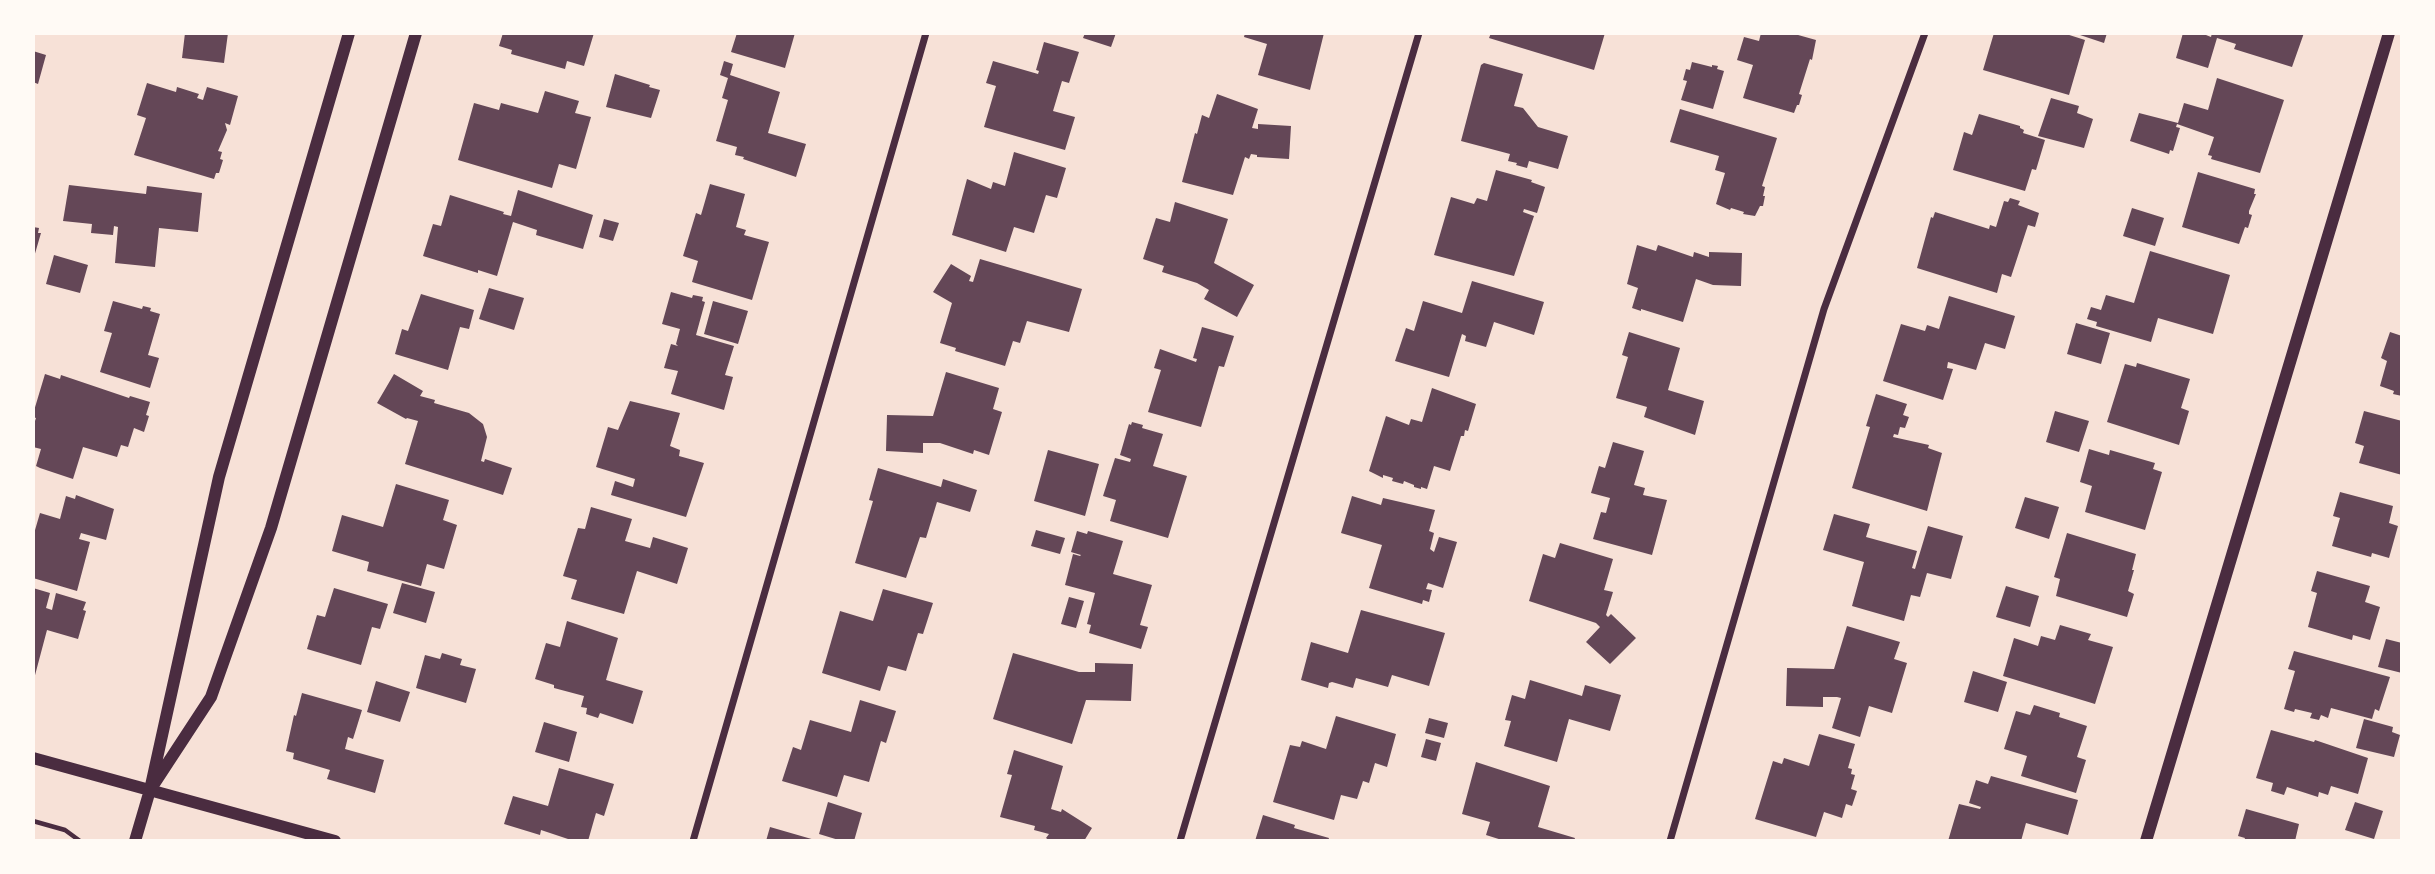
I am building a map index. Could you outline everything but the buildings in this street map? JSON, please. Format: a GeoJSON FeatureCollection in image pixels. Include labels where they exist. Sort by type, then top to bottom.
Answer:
{"type":"FeatureCollection","features":[{"type":"Feature","properties":{"kind":"street"},"geometry":{"type":"LineString","coordinates":[[135,841],[150,790],[219,477],[349,33]]}},
{"type":"Feature","properties":{"kind":"street"},"geometry":{"type":"LineString","coordinates":[[150,790],[211,697],[271,528],[416,33]]}},
{"type":"Feature","properties":{"kind":"street"},"geometry":{"type":"LineString","coordinates":[[692,841],[926,33]]}},
{"type":"Feature","properties":{"kind":"street"},"geometry":{"type":"LineString","coordinates":[[1180,841],[1419,33]]}},
{"type":"Feature","properties":{"kind":"street"},"geometry":{"type":"LineString","coordinates":[[1670,841],[1825,309],[1925,33]]}},
{"type":"Feature","properties":{"kind":"street"},"geometry":{"type":"LineString","coordinates":[[2146,841],[2389,33]]}},
{"type":"Feature","properties":{"kind":"street"},"geometry":{"type":"LineString","coordinates":[[33,758],[335,841]]}},
{"type":"Feature","properties":{"kind":"path"},"geometry":{"type":"LineString","coordinates":[[33,821],[65,830],[80,841]]}}]}
